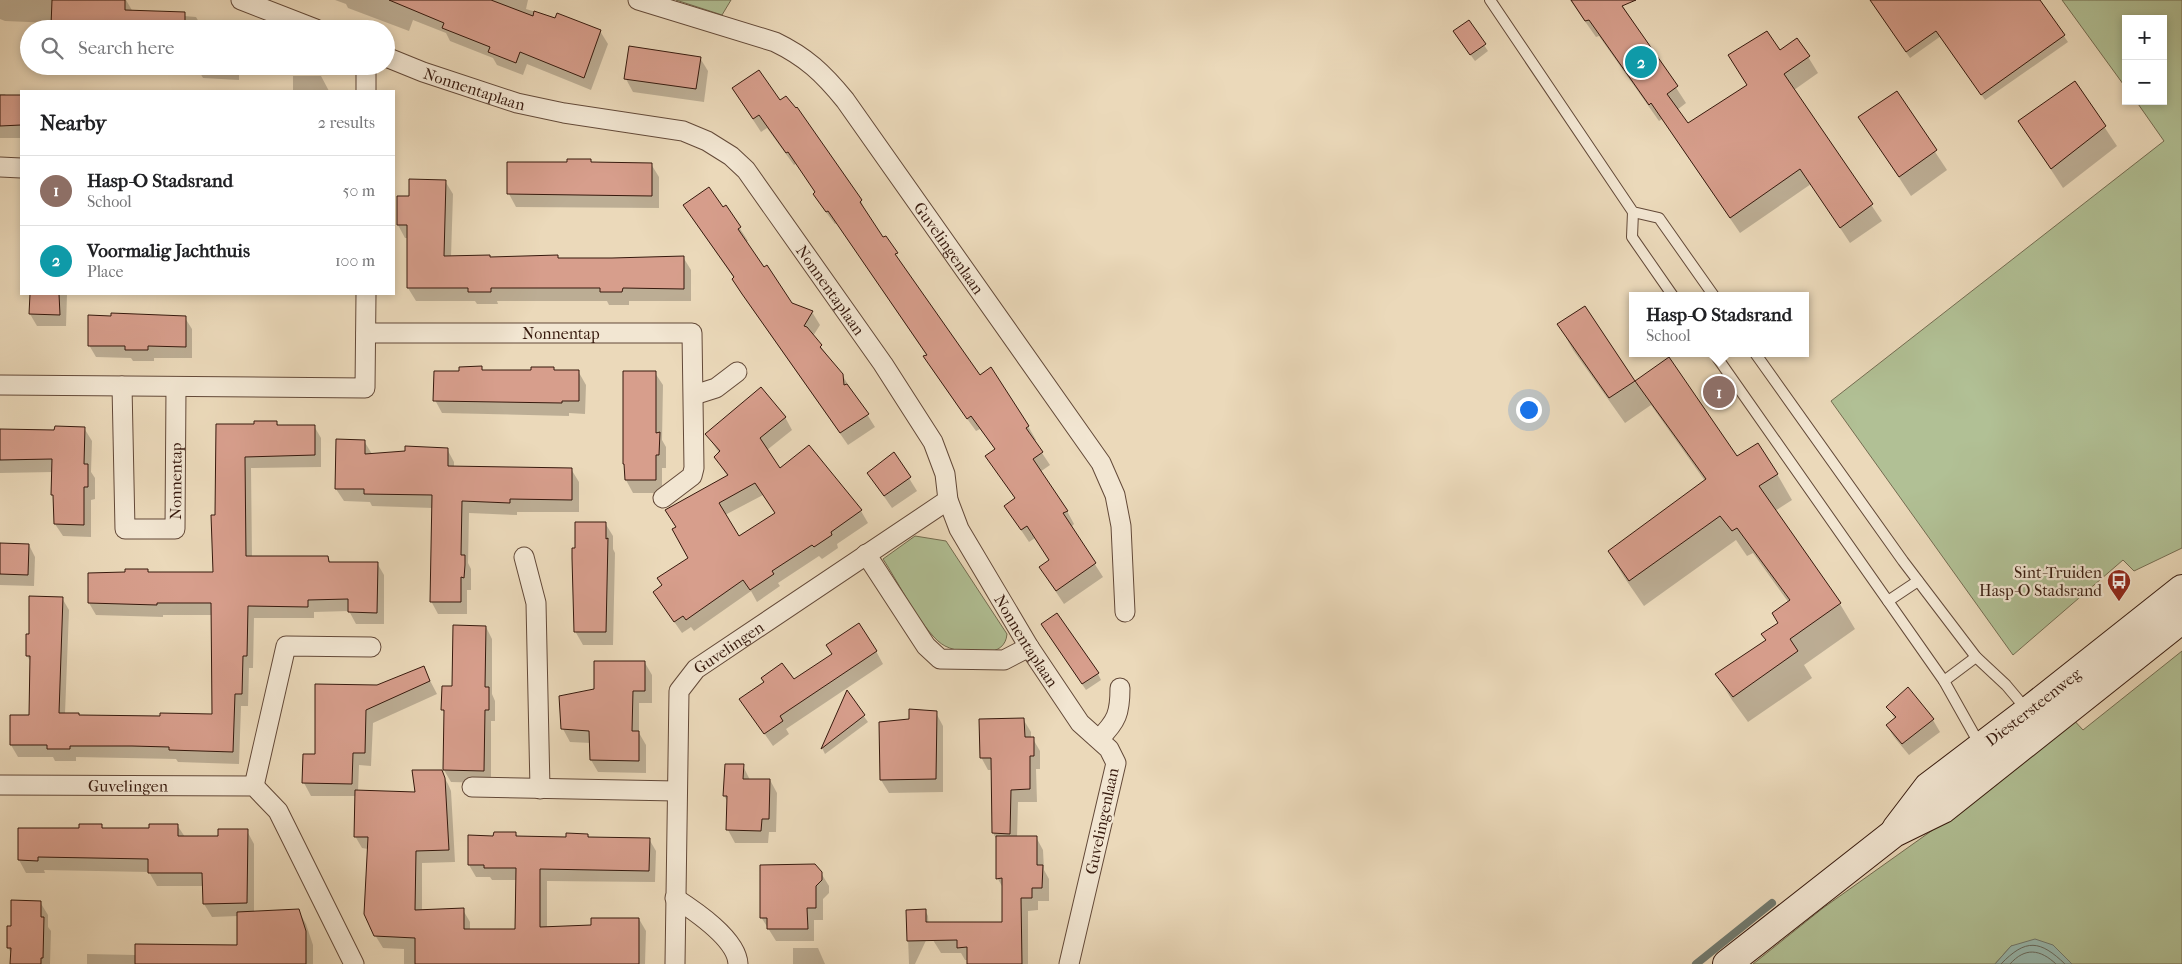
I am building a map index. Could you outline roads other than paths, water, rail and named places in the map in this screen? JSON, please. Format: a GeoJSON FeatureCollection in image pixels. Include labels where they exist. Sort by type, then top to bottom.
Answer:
{"type":"FeatureCollection","features":[{"type":"Feature","properties":{"kind":"main road","name":"Diestersteenweg"},"geometry":{"type":"LineString","coordinates":[[2035,720],[2182,589]]}},
{"type":"Feature","properties":{"kind":"main road","name":"Diestersteenweg"},"geometry":{"type":"LineString","coordinates":[[1728,964],[1894,833],[1943,809],[1988,756],[2035,720],[2182,619]]}},
{"type":"Feature","properties":{"kind":"street"},"geometry":{"type":"LineString","coordinates":[[241,0],[293,20]]}},
{"type":"Feature","properties":{"kind":"street","name":"Guvelingenlaan"},"geometry":{"type":"LineString","coordinates":[[638,0],[775,42],[814,65],[845,100],[1101,463],[1114,495],[1121,526],[1126,612]]}},
{"type":"Feature","properties":{"kind":"street","name":"Nonnentaplaan"},"geometry":{"type":"LineString","coordinates":[[395,61],[517,104],[683,131],[707,141],[731,156],[746,170],[883,364],[933,442],[945,474],[948,500],[959,529],[1029,647],[1080,723],[1099,739]]}},
{"type":"Feature","properties":{"kind":"street"},"geometry":{"type":"LineString","coordinates":[[366,75],[366,90]]}},
{"type":"Feature","properties":{"kind":"street"},"geometry":{"type":"LineString","coordinates":[[0,168],[20,168]]}},
{"type":"Feature","properties":{"kind":"street"},"geometry":{"type":"LineString","coordinates":[[0,385],[176,388],[365,388],[366,295]]}},
{"type":"Feature","properties":{"kind":"street","name":"Nonnentap"},"geometry":{"type":"LineString","coordinates":[[366,333],[692,333],[695,445],[692,476],[663,498]]}},
{"type":"Feature","properties":{"kind":"street"},"geometry":{"type":"LineString","coordinates":[[694,396],[716,388],[737,372]]}},
{"type":"Feature","properties":{"kind":"street","name":"Nonnentap"},"geometry":{"type":"LineString","coordinates":[[122,386],[125,529],[175,529],[176,388]]}},
{"type":"Feature","properties":{"kind":"street","name":"Guvelingen"},"geometry":{"type":"LineString","coordinates":[[675,964],[676,791],[679,691],[696,669],[948,500]]}},
{"type":"Feature","properties":{"kind":"street"},"geometry":{"type":"LineString","coordinates":[[866,554],[926,646],[940,659],[1004,660],[1029,647]]}},
{"type":"Feature","properties":{"kind":"street"},"geometry":{"type":"LineString","coordinates":[[524,557],[536,603],[540,789]]}},
{"type":"Feature","properties":{"kind":"street"},"geometry":{"type":"LineString","coordinates":[[354,964],[278,812],[254,786],[286,646],[371,647]]}},
{"type":"Feature","properties":{"kind":"street"},"geometry":{"type":"LineString","coordinates":[[1099,739],[1114,723],[1120,706],[1120,688]]}},
{"type":"Feature","properties":{"kind":"street","name":"Guvelingenlaan"},"geometry":{"type":"LineString","coordinates":[[1069,964],[1116,763],[1110,750],[1099,739]]}},
{"type":"Feature","properties":{"kind":"street","name":"Guvelingen"},"geometry":{"type":"LineString","coordinates":[[0,785],[254,786]]}},
{"type":"Feature","properties":{"kind":"street"},"geometry":{"type":"LineString","coordinates":[[472,787],[676,791]]}},
{"type":"Feature","properties":{"kind":"street"},"geometry":{"type":"LineString","coordinates":[[675,898],[706,918],[738,954],[738,964]]}},
{"type":"Feature","properties":{"kind":"lane"},"geometry":{"type":"LineString","coordinates":[[1490,0],[1634,212],[1632,237],[1670,292]]}},
{"type":"Feature","properties":{"kind":"lane"},"geometry":{"type":"LineString","coordinates":[[1634,212],[1659,218],[1711,292]]}},
{"type":"Feature","properties":{"kind":"lane"},"geometry":{"type":"LineString","coordinates":[[1717,357],[1944,681],[1988,756]]}},
{"type":"Feature","properties":{"kind":"lane"},"geometry":{"type":"LineString","coordinates":[[1758,357],[1918,581],[1976,657],[2006,685],[2035,720]]}},
{"type":"Feature","properties":{"kind":"lane"},"geometry":{"type":"LineString","coordinates":[[1888,601],[1918,581]]}},
{"type":"Feature","properties":{"kind":"lane"},"geometry":{"type":"LineString","coordinates":[[1944,681],[1976,657]]}},
{"type":"Feature","properties":{"kind":"water"},"geometry":{"type":"Polygon","coordinates":[[[2035,939],[2053,945],[2072,964],[1995,964],[2011,946],[2035,939]]]}},
{"type":"Feature","properties":{"kind":"waterway"},"geometry":{"type":"LineString","coordinates":[[1696,964],[1772,903]]}},
{"type":"Feature","properties":{"kind":"place","name":"Voormalig Jachthuis"},"geometry":{"type":"Point","coordinates":[1641,62]}},
{"type":"Feature","properties":{"kind":"place","name":"Hasp-O Stadsrand"},"geometry":{"type":"Point","coordinates":[1719,392]}},
{"type":"Feature","properties":{"kind":"place","name":"Sint-Truiden Hasp-O Stadsrand"},"geometry":{"type":"Point","coordinates":[2119,602]}}]}
